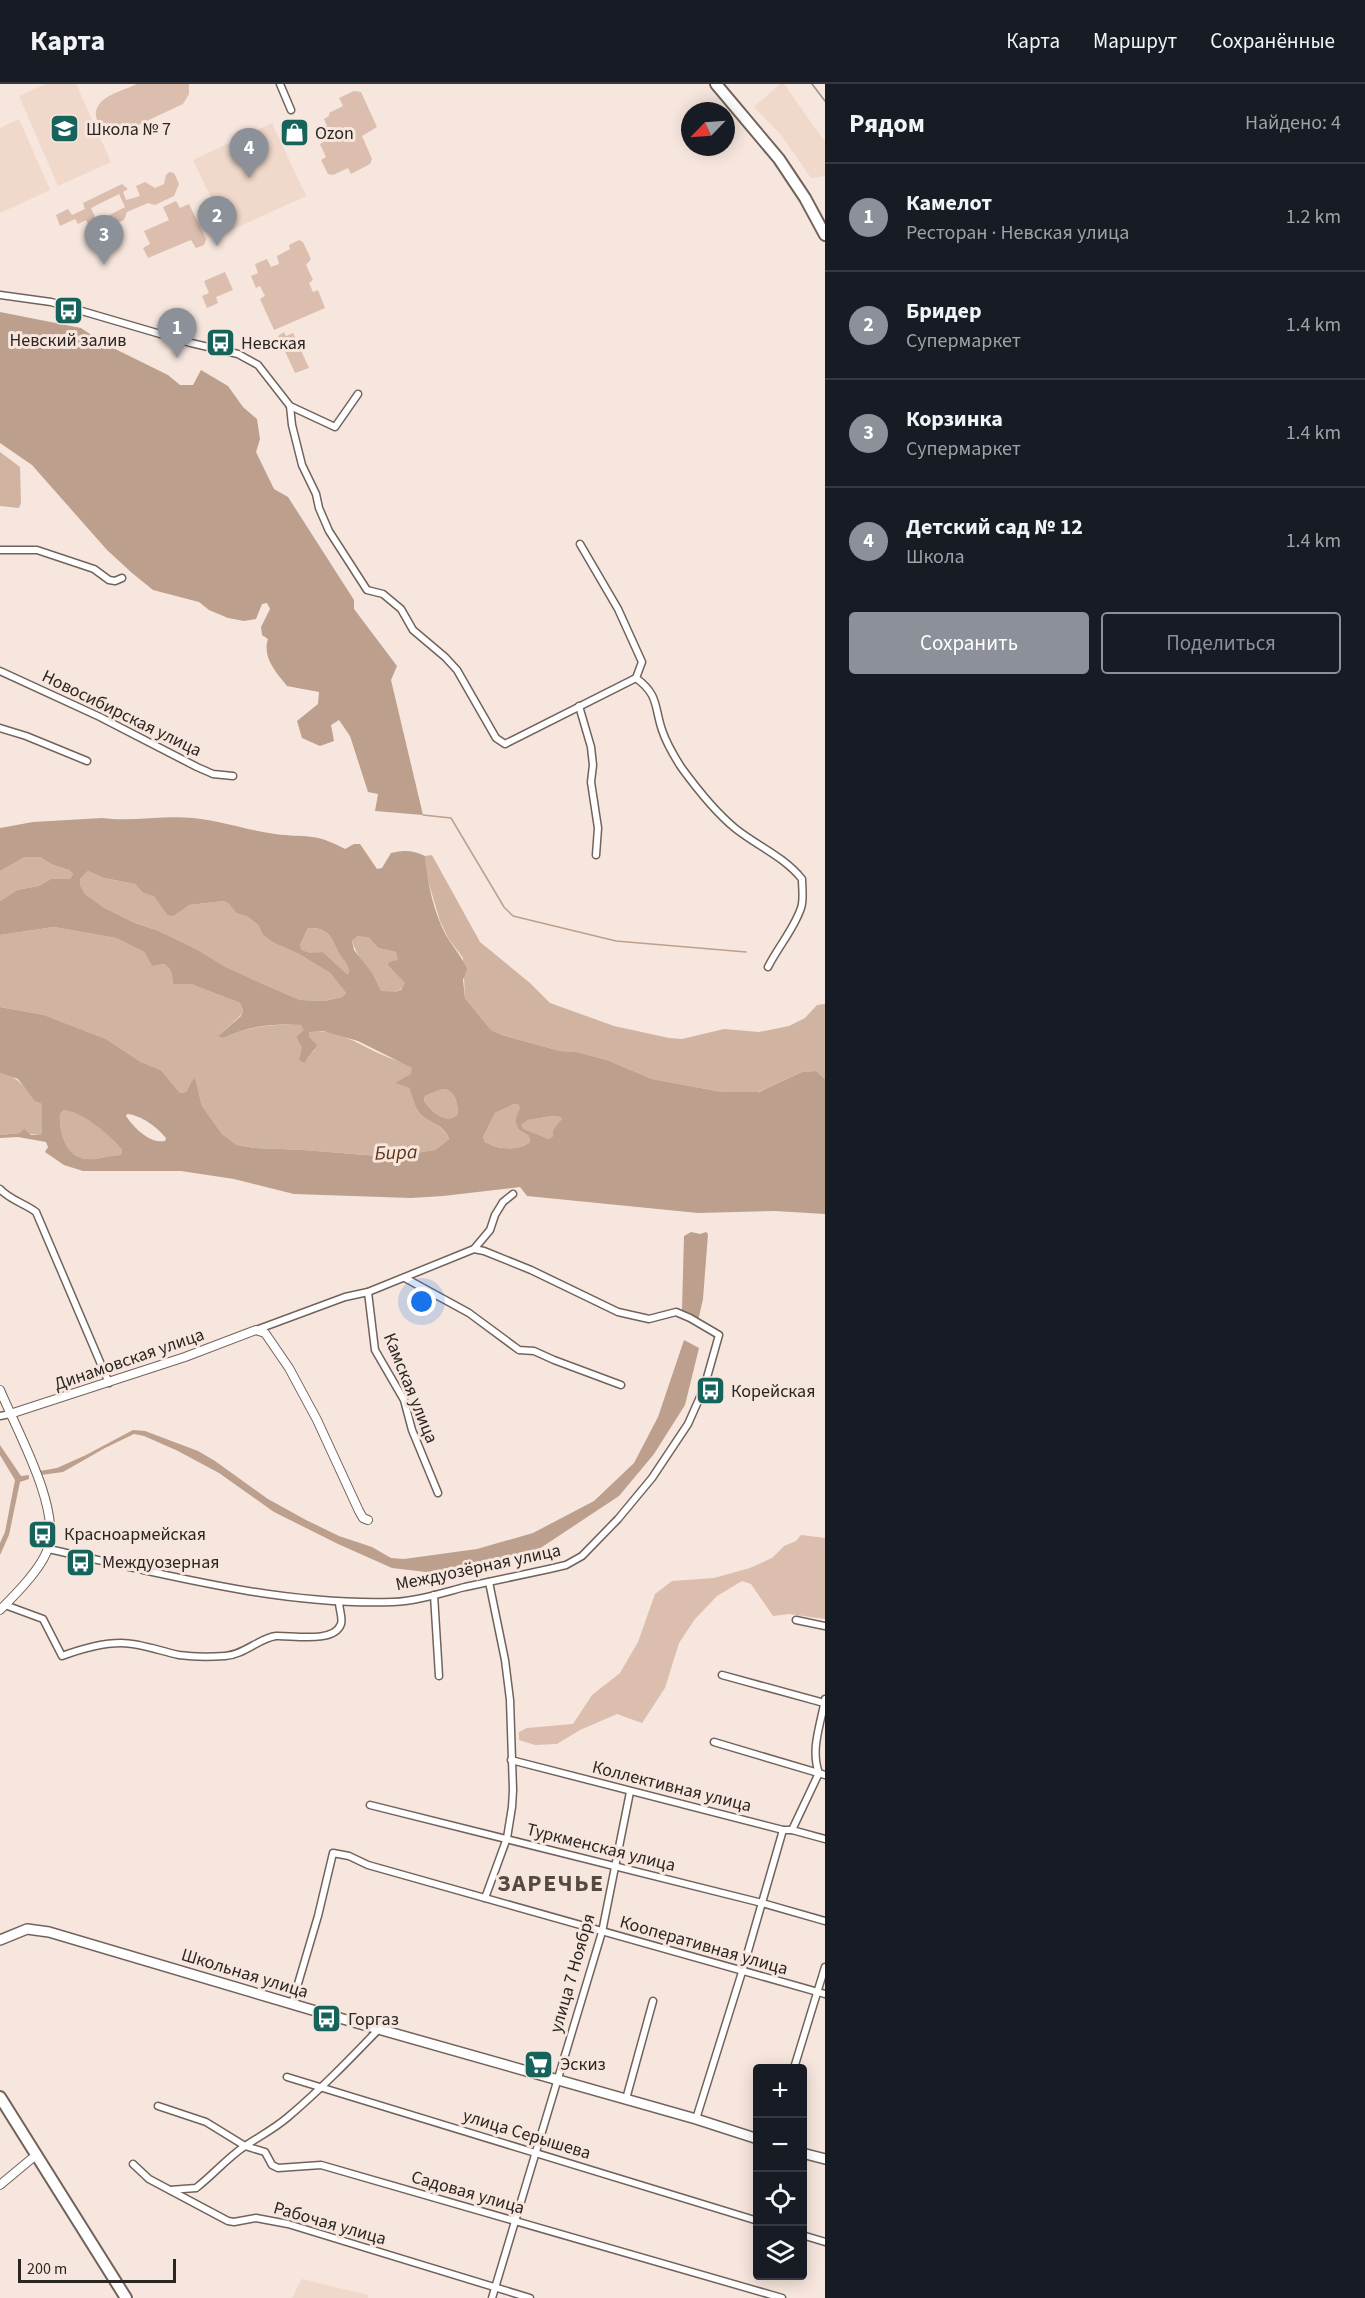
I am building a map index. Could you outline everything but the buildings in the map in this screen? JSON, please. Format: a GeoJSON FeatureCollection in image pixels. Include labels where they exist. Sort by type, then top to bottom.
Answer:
{"type":"FeatureCollection","features":[{"type":"Feature","properties":{"kind":"main road"},"geometry":{"type":"LineString","coordinates":[[716,84],[779,159],[825,234]]}},
{"type":"Feature","properties":{"kind":"main road","name":"Школьная улица"},"geometry":{"type":"LineString","coordinates":[[0,1940],[21,1931],[36,1929],[753,2137]]}},
{"type":"Feature","properties":{"kind":"main road"},"geometry":{"type":"LineString","coordinates":[[0,2097],[126,2298]]}},
{"type":"Feature","properties":{"kind":"main road"},"geometry":{"type":"LineString","coordinates":[[807,2154],[825,2159]]}},
{"type":"Feature","properties":{"kind":"street"},"geometry":{"type":"LineString","coordinates":[[280,84],[291,110]]}},
{"type":"Feature","properties":{"kind":"street"},"geometry":{"type":"LineString","coordinates":[[0,296],[51,302],[191,343],[238,354],[258,365],[290,406],[335,427],[358,394]]}},
{"type":"Feature","properties":{"kind":"street"},"geometry":{"type":"LineString","coordinates":[[290,406],[302,465],[329,531],[367,590],[383,594],[401,609],[413,630],[457,670],[496,738],[505,744],[636,678],[642,662],[618,609],[580,544]]}},
{"type":"Feature","properties":{"kind":"street"},"geometry":{"type":"LineString","coordinates":[[0,550],[11,548],[37,550],[94,569],[109,580],[115,581],[122,578]]}},
{"type":"Feature","properties":{"kind":"street","name":"Новосибирская улица"},"geometry":{"type":"LineString","coordinates":[[0,671],[100,717],[197,767],[213,774],[233,776]]}},
{"type":"Feature","properties":{"kind":"street"},"geometry":{"type":"LineString","coordinates":[[636,678],[648,687],[662,731],[680,765],[711,806],[736,829],[790,864],[802,879],[802,906],[786,939],[778,948],[768,967]]}},
{"type":"Feature","properties":{"kind":"street"},"geometry":{"type":"LineString","coordinates":[[579,706],[591,747],[593,765],[591,782],[598,828],[596,855]]}},
{"type":"Feature","properties":{"kind":"street"},"geometry":{"type":"LineString","coordinates":[[0,728],[87,761]]}},
{"type":"Feature","properties":{"kind":"street"},"geometry":{"type":"LineString","coordinates":[[0,1189],[7,1197],[27,1205],[36,1212],[109,1383]]}},
{"type":"Feature","properties":{"kind":"street"},"geometry":{"type":"LineString","coordinates":[[256,1330],[345,1297],[368,1292],[474,1249],[490,1230],[503,1202],[513,1194]]}},
{"type":"Feature","properties":{"kind":"street","name":"Междуозёрная улица"},"geometry":{"type":"LineString","coordinates":[[48,1549],[217,1584],[297,1598],[339,1602],[394,1602],[434,1595],[574,1562],[618,1519],[652,1478],[688,1424],[704,1388],[719,1335],[676,1312],[649,1319],[618,1312],[531,1270],[474,1249]]}},
{"type":"Feature","properties":{"kind":"street"},"geometry":{"type":"LineString","coordinates":[[405,1278],[469,1313],[519,1350],[534,1351],[621,1385]]}},
{"type":"Feature","properties":{"kind":"street","name":"Камская улица"},"geometry":{"type":"LineString","coordinates":[[368,1292],[375,1350],[404,1400],[412,1430],[438,1493]]}},
{"type":"Feature","properties":{"kind":"street"},"geometry":{"type":"LineString","coordinates":[[256,1330],[265,1333],[290,1368],[359,1511],[363,1518],[368,1520]]}},
{"type":"Feature","properties":{"kind":"street","name":"Динамовская улица"},"geometry":{"type":"LineString","coordinates":[[10,1414],[109,1383],[256,1330]]}},
{"type":"Feature","properties":{"kind":"street"},"geometry":{"type":"LineString","coordinates":[[0,1390],[46,1501],[52,1529],[48,1549],[38,1566],[2,1608],[43,1619],[62,1656],[90,1647],[123,1643],[182,1655],[226,1656],[246,1650],[275,1636],[316,1637],[336,1631],[341,1619],[339,1602]]}},
{"type":"Feature","properties":{"kind":"street"},"geometry":{"type":"LineString","coordinates":[[0,1416],[10,1414]]}},
{"type":"Feature","properties":{"kind":"street"},"geometry":{"type":"LineString","coordinates":[[485,1898],[507,1838],[512,1808],[510,1700],[505,1660],[489,1582]]}},
{"type":"Feature","properties":{"kind":"street"},"geometry":{"type":"LineString","coordinates":[[434,1595],[439,1676]]}},
{"type":"Feature","properties":{"kind":"street"},"geometry":{"type":"LineString","coordinates":[[796,1620],[825,1626]]}},
{"type":"Feature","properties":{"kind":"street"},"geometry":{"type":"LineString","coordinates":[[722,1675],[825,1701],[814,1761],[822,1774]]}},
{"type":"Feature","properties":{"kind":"street"},"geometry":{"type":"LineString","coordinates":[[714,1742],[822,1774]]}},
{"type":"Feature","properties":{"kind":"street","name":"Коллективная улица"},"geometry":{"type":"LineString","coordinates":[[511,1760],[630,1792],[825,1839]]}},
{"type":"Feature","properties":{"kind":"street"},"geometry":{"type":"LineString","coordinates":[[792,1830],[822,1774]]}},
{"type":"Feature","properties":{"kind":"street","name":"улица 7 Ноября"},"geometry":{"type":"LineString","coordinates":[[492,2298],[602,1932],[630,1792]]}},
{"type":"Feature","properties":{"kind":"street","name":"Туркменская улица"},"geometry":{"type":"LineString","coordinates":[[370,1805],[762,1903],[825,1921]]}},
{"type":"Feature","properties":{"kind":"street"},"geometry":{"type":"LineString","coordinates":[[696,2119],[783,1830]]}},
{"type":"Feature","properties":{"kind":"street","name":"Кооперативная улица"},"geometry":{"type":"LineString","coordinates":[[292,2004],[318,1916],[333,1853],[349,1856],[368,1865],[825,1994]]}},
{"type":"Feature","properties":{"kind":"street"},"geometry":{"type":"LineString","coordinates":[[795,2064],[825,1967]]}},
{"type":"Feature","properties":{"kind":"street"},"geometry":{"type":"LineString","coordinates":[[626,2099],[653,2001]]}},
{"type":"Feature","properties":{"kind":"street"},"geometry":{"type":"LineString","coordinates":[[169,2190],[196,2188],[208,2175],[245,2146],[279,2124],[321,2088],[378,2030]]}},
{"type":"Feature","properties":{"kind":"street","name":"улица Серышева"},"geometry":{"type":"LineString","coordinates":[[287,2077],[537,2152],[753,2220]]}},
{"type":"Feature","properties":{"kind":"street","name":"Садовая улица"},"geometry":{"type":"LineString","coordinates":[[158,2106],[206,2122],[245,2146],[265,2152],[272,2165],[278,2168],[321,2165],[782,2298]]}},
{"type":"Feature","properties":{"kind":"street"},"geometry":{"type":"LineString","coordinates":[[0,2185],[36,2155]]}},
{"type":"Feature","properties":{"kind":"street","name":"Рабочая улица"},"geometry":{"type":"LineString","coordinates":[[133,2164],[144,2175],[228,2221],[256,2218],[288,2224],[530,2298]]}},
{"type":"Feature","properties":{"kind":"street"},"geometry":{"type":"LineString","coordinates":[[807,2237],[825,2242]]}},
{"type":"Feature","properties":{"kind":"shaded area","name":"Школа № 7"},"geometry":{"type":"Polygon","coordinates":[[[46,84],[76,84],[111,162],[58,186],[19,96],[46,84]]]}},
{"type":"Feature","properties":{"kind":"shaded area"},"geometry":{"type":"Polygon","coordinates":[[[137,84],[189,84],[189,94],[183,104],[121,133],[103,127],[96,118],[102,101],[114,93],[137,84]]]}},
{"type":"Feature","properties":{"kind":"shaded area"},"geometry":{"type":"Polygon","coordinates":[[[780,84],[784,84],[825,142],[825,176],[811,178],[781,135],[754,107],[780,84]]]}},
{"type":"Feature","properties":{"kind":"shaded area"},"geometry":{"type":"Polygon","coordinates":[[[354,91],[361,92],[377,127],[362,136],[372,159],[370,164],[351,174],[348,168],[333,175],[328,174],[321,160],[326,157],[320,144],[327,140],[323,133],[317,136],[314,131],[327,126],[324,119],[329,116],[329,113],[343,106],[339,98],[354,91]]]}},
{"type":"Feature","properties":{"kind":"shaded area"},"geometry":{"type":"Polygon","coordinates":[[[19,119],[50,190],[0,213],[0,128],[19,119]]]}},
{"type":"Feature","properties":{"kind":"shaded area"},"geometry":{"type":"Polygon","coordinates":[[[272,123],[306,196],[227,232],[193,160],[272,123]]]}},
{"type":"Feature","properties":{"kind":"shaded area"},"geometry":{"type":"Polygon","coordinates":[[[169,172],[174,173],[179,184],[174,196],[155,205],[148,203],[127,212],[124,220],[100,230],[100,220],[125,207],[119,194],[91,208],[97,221],[96,231],[91,230],[86,220],[78,224],[75,219],[60,226],[56,215],[68,209],[72,215],[85,209],[83,203],[122,184],[128,189],[123,192],[126,200],[140,196],[136,186],[145,182],[155,188],[164,184],[169,172]]]}},
{"type":"Feature","properties":{"kind":"shaded area"},"geometry":{"type":"Polygon","coordinates":[[[176,201],[180,208],[189,204],[206,239],[204,245],[196,248],[191,240],[148,258],[143,248],[150,244],[144,231],[169,220],[163,207],[176,201]]]}},
{"type":"Feature","properties":{"kind":"shaded area"},"geometry":{"type":"Polygon","coordinates":[[[299,240],[303,242],[311,259],[306,265],[313,280],[309,283],[313,292],[318,290],[325,308],[274,330],[260,299],[265,296],[260,286],[256,288],[251,276],[258,273],[255,264],[267,259],[271,267],[279,264],[277,256],[290,249],[289,245],[299,240]]]}},
{"type":"Feature","properties":{"kind":"shaded area"},"geometry":{"type":"Polygon","coordinates":[[[225,272],[233,290],[216,297],[218,303],[207,308],[202,296],[209,293],[204,281],[225,272]]]}},
{"type":"Feature","properties":{"kind":"shaded area"},"geometry":{"type":"Polygon","coordinates":[[[0,312],[81,328],[103,343],[168,375],[180,385],[193,385],[201,370],[228,386],[243,407],[257,419],[260,439],[256,452],[274,489],[288,497],[354,600],[354,609],[397,666],[391,680],[423,815],[375,811],[378,794],[368,792],[350,736],[339,720],[331,725],[334,741],[320,746],[302,738],[297,721],[318,704],[319,692],[287,686],[268,659],[268,639],[262,635],[261,627],[270,609],[267,603],[262,604],[256,619],[244,621],[228,618],[209,610],[199,602],[153,590],[107,550],[32,465],[0,443],[0,312]]]}},
{"type":"Feature","properties":{"kind":"shaded area"},"geometry":{"type":"Polygon","coordinates":[[[284,332],[286,336],[293,333],[309,368],[295,373],[278,336],[284,332]]]}},
{"type":"Feature","properties":{"kind":"shaded area"},"geometry":{"type":"Polygon","coordinates":[[[0,452],[20,467],[21,503],[19,508],[0,506],[0,452]]]}},
{"type":"Feature","properties":{"kind":"shaded area"},"geometry":{"type":"Polygon","coordinates":[[[102,818],[193,818],[275,834],[317,838],[345,849],[354,844],[360,844],[377,869],[382,868],[391,853],[408,851],[425,856],[429,887],[438,918],[467,969],[463,980],[465,998],[491,1030],[560,1051],[577,1052],[607,1060],[652,1079],[722,1092],[759,1092],[802,1072],[816,1071],[825,1079],[825,1214],[775,1211],[698,1213],[527,1196],[520,1187],[411,1198],[294,1194],[234,1179],[181,1171],[83,1171],[64,1165],[45,1152],[48,1147],[46,1142],[18,1137],[0,1138],[0,1135],[20,1133],[24,1129],[31,1135],[40,1135],[42,1132],[42,1104],[35,1101],[18,1079],[0,1073],[0,1007],[44,1015],[106,1039],[141,1062],[161,1070],[180,1093],[186,1092],[195,1078],[202,1106],[222,1134],[237,1145],[390,1157],[435,1150],[449,1139],[443,1129],[426,1119],[418,1111],[409,1088],[395,1083],[411,1074],[412,1068],[358,1041],[323,1031],[309,1032],[309,1037],[317,1045],[305,1063],[299,1060],[302,1048],[296,1037],[304,1030],[301,1025],[261,1026],[223,1038],[218,1036],[241,1016],[243,1010],[240,1003],[191,984],[173,984],[171,972],[167,966],[164,964],[152,966],[144,952],[116,938],[54,927],[0,935],[0,901],[17,890],[38,886],[51,879],[70,879],[73,874],[40,857],[25,857],[0,871],[0,828],[33,822],[102,818]],[[88,871],[80,879],[80,885],[85,894],[103,907],[135,923],[159,931],[226,967],[300,1000],[324,1001],[342,997],[346,993],[330,973],[299,954],[272,942],[263,935],[258,925],[248,917],[236,913],[224,901],[189,905],[173,916],[167,915],[154,896],[143,893],[135,884],[104,878],[88,871]],[[308,928],[300,945],[302,950],[309,953],[323,952],[347,974],[349,973],[347,965],[326,932],[308,928]],[[358,936],[352,941],[354,950],[372,973],[381,991],[401,990],[405,983],[388,965],[389,962],[398,960],[396,952],[378,948],[369,938],[358,936]],[[442,1089],[425,1096],[424,1101],[435,1113],[444,1118],[458,1114],[455,1097],[450,1091],[442,1089]],[[514,1104],[495,1113],[483,1137],[485,1142],[501,1148],[520,1147],[530,1142],[529,1136],[518,1129],[515,1121],[519,1105],[514,1104]],[[64,1110],[60,1114],[62,1135],[73,1154],[87,1159],[121,1155],[122,1150],[111,1138],[79,1115],[64,1110]],[[127,1114],[129,1121],[148,1138],[165,1141],[166,1138],[162,1134],[143,1119],[127,1114]],[[552,1116],[528,1120],[521,1125],[524,1129],[549,1139],[562,1119],[552,1116]]]}},
{"type":"Feature","properties":{"kind":"shaded area"},"geometry":{"type":"Polygon","coordinates":[[[432,855],[480,942],[530,983],[550,1003],[614,1026],[682,1039],[724,1029],[759,1032],[789,1026],[805,1018],[817,1005],[825,1004],[825,1079],[816,1071],[802,1072],[758,1092],[722,1092],[652,1079],[607,1060],[577,1052],[560,1051],[491,1030],[465,998],[463,958],[448,938],[440,921],[426,874],[425,856],[432,855]]]}},
{"type":"Feature","properties":{"kind":"shaded area"},"geometry":{"type":"Polygon","coordinates":[[[25,857],[40,857],[73,874],[70,879],[51,879],[38,886],[17,890],[0,901],[0,871],[25,857]]]}},
{"type":"Feature","properties":{"kind":"shaded area"},"geometry":{"type":"Polygon","coordinates":[[[88,871],[104,878],[135,884],[143,893],[154,895],[167,915],[189,905],[224,901],[236,913],[248,917],[258,925],[263,935],[272,942],[299,954],[330,973],[346,993],[342,997],[324,1001],[300,1000],[226,967],[196,949],[103,907],[85,894],[80,885],[80,879],[88,871]]]}},
{"type":"Feature","properties":{"kind":"shaded area"},"geometry":{"type":"Polygon","coordinates":[[[54,927],[116,938],[144,952],[152,966],[164,964],[167,966],[171,972],[173,984],[191,984],[240,1003],[243,1010],[241,1015],[219,1035],[223,1038],[261,1027],[301,1025],[305,1030],[296,1037],[302,1048],[305,1062],[315,1050],[308,1032],[318,1031],[348,1038],[406,1064],[412,1068],[412,1074],[396,1083],[409,1088],[418,1111],[426,1119],[443,1129],[449,1139],[435,1150],[390,1157],[237,1145],[222,1134],[202,1106],[195,1079],[186,1092],[180,1093],[161,1070],[141,1062],[106,1039],[44,1015],[0,1007],[0,935],[54,927]]]}},
{"type":"Feature","properties":{"kind":"shaded area"},"geometry":{"type":"Polygon","coordinates":[[[308,928],[316,928],[329,935],[347,965],[349,973],[347,974],[323,952],[309,954],[302,950],[300,945],[308,928]]]}},
{"type":"Feature","properties":{"kind":"shaded area"},"geometry":{"type":"Polygon","coordinates":[[[358,936],[369,938],[378,948],[396,952],[406,983],[399,991],[381,991],[354,947],[352,941],[358,936]]]}},
{"type":"Feature","properties":{"kind":"shaded area"},"geometry":{"type":"Polygon","coordinates":[[[0,1073],[15,1078],[42,1104],[42,1132],[40,1135],[20,1133],[0,1135],[0,1073]]]}},
{"type":"Feature","properties":{"kind":"shaded area"},"geometry":{"type":"Polygon","coordinates":[[[442,1089],[450,1091],[455,1097],[458,1114],[453,1117],[439,1116],[424,1101],[425,1096],[442,1089]]]}},
{"type":"Feature","properties":{"kind":"shaded area"},"geometry":{"type":"Polygon","coordinates":[[[514,1104],[521,1108],[515,1121],[518,1129],[529,1136],[530,1142],[520,1147],[508,1148],[485,1142],[483,1137],[495,1113],[514,1104]]]}},
{"type":"Feature","properties":{"kind":"shaded area"},"geometry":{"type":"Polygon","coordinates":[[[64,1110],[79,1115],[104,1131],[122,1150],[121,1155],[87,1159],[73,1154],[62,1135],[60,1114],[64,1110]]]}},
{"type":"Feature","properties":{"kind":"shaded area"},"geometry":{"type":"Polygon","coordinates":[[[552,1116],[562,1119],[549,1139],[524,1129],[521,1125],[528,1120],[552,1116]]]}},
{"type":"Feature","properties":{"kind":"shaded area"},"geometry":{"type":"Polygon","coordinates":[[[691,1232],[708,1234],[703,1299],[698,1321],[682,1310],[684,1236],[691,1232]]]}},
{"type":"Feature","properties":{"kind":"shaded area"},"geometry":{"type":"Polygon","coordinates":[[[684,1340],[699,1348],[685,1405],[654,1454],[619,1496],[539,1549],[434,1573],[392,1568],[338,1544],[274,1512],[219,1473],[144,1436],[134,1434],[63,1472],[41,1475],[40,1471],[57,1468],[133,1430],[145,1431],[198,1451],[268,1499],[339,1536],[372,1547],[391,1558],[404,1559],[477,1549],[533,1533],[594,1501],[634,1463],[658,1417],[684,1340]]]}},
{"type":"Feature","properties":{"kind":"shaded area"},"geometry":{"type":"Polygon","coordinates":[[[0,1445],[21,1476],[29,1475],[29,1479],[20,1482],[9,1535],[0,1555],[0,1543],[5,1532],[15,1480],[0,1455],[0,1445]]]}},
{"type":"Feature","properties":{"kind":"shaded area"},"geometry":{"type":"Polygon","coordinates":[[[801,1535],[825,1538],[825,1619],[789,1614],[773,1616],[751,1584],[742,1581],[717,1596],[695,1619],[679,1643],[665,1688],[642,1723],[617,1714],[580,1730],[557,1744],[535,1745],[519,1740],[519,1732],[527,1728],[573,1724],[592,1695],[620,1673],[638,1642],[655,1594],[672,1581],[714,1578],[750,1568],[772,1558],[784,1546],[796,1541],[801,1535]]]}},
{"type":"Feature","properties":{"kind":"shaded area"},"geometry":{"type":"Polygon","coordinates":[[[302,2279],[368,2295],[368,2298],[292,2298],[302,2279]]]}},
{"type":"Feature","properties":{"kind":"waterway"},"geometry":{"type":"LineString","coordinates":[[423,815],[451,818],[504,907],[513,916],[616,941],[746,952]]}},
{"type":"Feature","properties":{"kind":"railway"},"geometry":{"type":"LineString","coordinates":[[812,84],[825,101]]}},
{"type":"Feature","properties":{"kind":"place","name":"Школа № 7"},"geometry":{"type":"Point","coordinates":[65,129]}},
{"type":"Feature","properties":{"kind":"place","name":"Ozon"},"geometry":{"type":"Point","coordinates":[294,133]}},
{"type":"Feature","properties":{"kind":"place","name":"Детский сад № 12"},"geometry":{"type":"Point","coordinates":[249,178]}},
{"type":"Feature","properties":{"kind":"place","name":"Бридер"},"geometry":{"type":"Point","coordinates":[217,246]}},
{"type":"Feature","properties":{"kind":"place","name":"Корзинка"},"geometry":{"type":"Point","coordinates":[104,265]}},
{"type":"Feature","properties":{"kind":"place","name":"Невский залив"},"geometry":{"type":"Point","coordinates":[68,311]}},
{"type":"Feature","properties":{"kind":"place","name":"Невская"},"geometry":{"type":"Point","coordinates":[220,343]}},
{"type":"Feature","properties":{"kind":"place","name":"Камелот"},"geometry":{"type":"Point","coordinates":[177,358]}},
{"type":"Feature","properties":{"kind":"place","name":"Корейская"},"geometry":{"type":"Point","coordinates":[710,1391]}},
{"type":"Feature","properties":{"kind":"place","name":"Красноармейская"},"geometry":{"type":"Point","coordinates":[43,1534]}},
{"type":"Feature","properties":{"kind":"place","name":"Междуозерная"},"geometry":{"type":"Point","coordinates":[81,1562]}},
{"type":"Feature","properties":{"kind":"place","name":"Горгаз"},"geometry":{"type":"Point","coordinates":[327,2019]}},
{"type":"Feature","properties":{"kind":"place","name":"Эскиз"},"geometry":{"type":"Point","coordinates":[539,2064]}},
{"type":"Feature","properties":{"kind":"district","name":"ЗАРЕЧЬЕ"},"geometry":{"type":"Point","coordinates":[551,1883]}},
{"type":"Feature","properties":{"kind":"water label","name":"Бира"},"geometry":{"type":"Point","coordinates":[396,1152]}}]}
